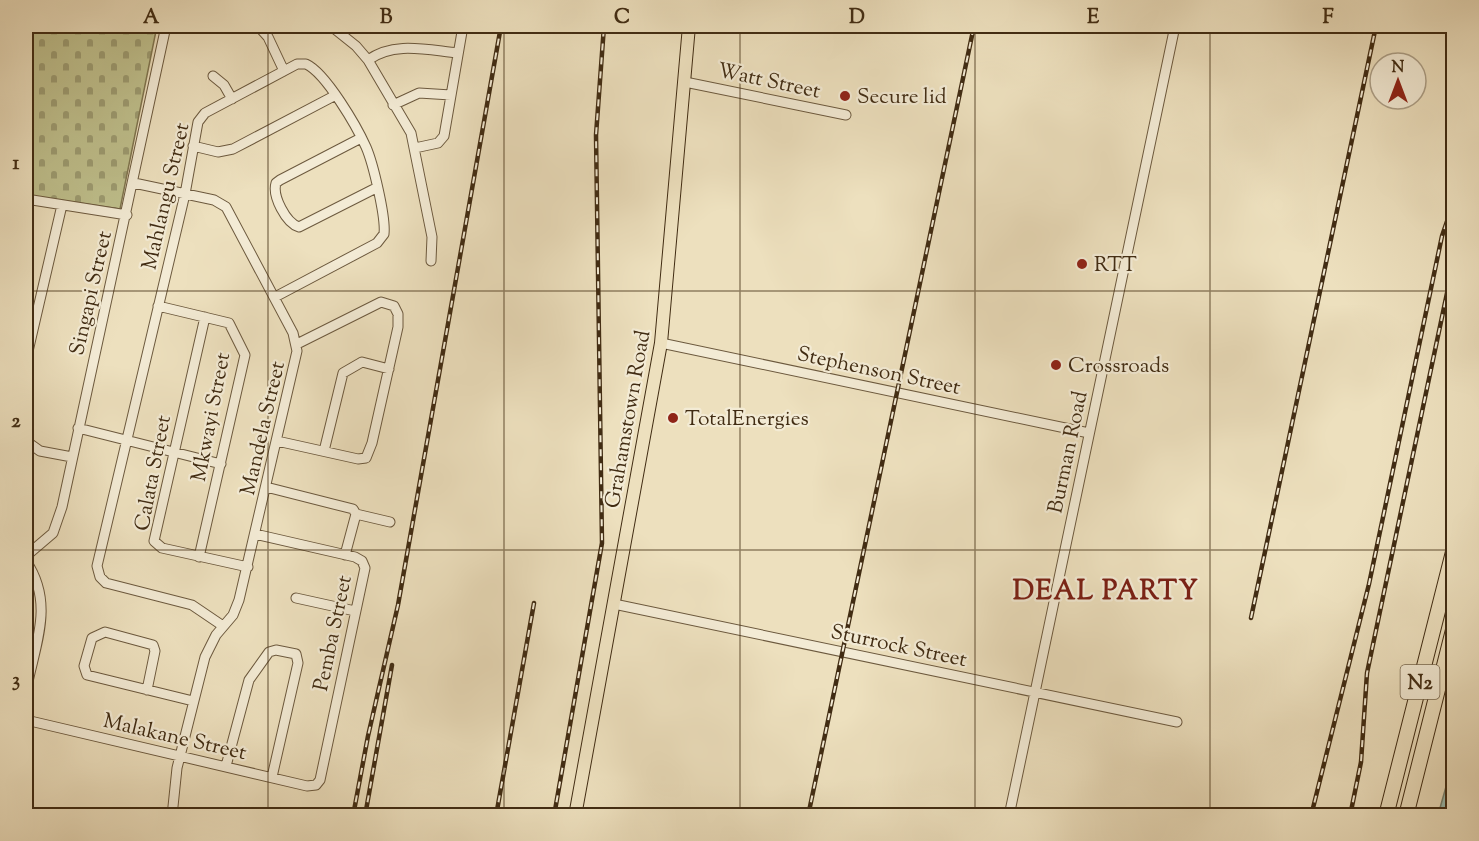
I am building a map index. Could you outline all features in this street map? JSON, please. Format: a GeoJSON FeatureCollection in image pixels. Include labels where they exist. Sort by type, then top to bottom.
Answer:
{"type":"FeatureCollection","features":[{"type":"Feature","properties":{"kind":"highway","name":"N2"},"geometry":{"type":"LineString","coordinates":[[1386,816],[1454,548]]}},
{"type":"Feature","properties":{"kind":"highway","name":"N2"},"geometry":{"type":"LineString","coordinates":[[1406,816],[1454,626]]}},
{"type":"Feature","properties":{"kind":"main road","name":"Grahamstown Road"},"geometry":{"type":"LineString","coordinates":[[575,816],[661,343],[689,26]]}},
{"type":"Feature","properties":{"kind":"street","name":"Singapi Street"},"geometry":{"type":"LineString","coordinates":[[26,691],[30,645],[42,601],[39,584],[26,558],[55,529],[62,507],[134,183],[166,26]]}},
{"type":"Feature","properties":{"kind":"street"},"geometry":{"type":"LineString","coordinates":[[258,26],[267,37],[284,71]]}},
{"type":"Feature","properties":{"kind":"street"},"geometry":{"type":"LineString","coordinates":[[334,26],[368,60],[411,134],[432,237],[431,261]]}},
{"type":"Feature","properties":{"kind":"street"},"geometry":{"type":"LineString","coordinates":[[415,148],[442,140],[463,26]]}},
{"type":"Feature","properties":{"kind":"street","name":"Burman Road"},"geometry":{"type":"LineString","coordinates":[[1009,816],[1175,26]]}},
{"type":"Feature","properties":{"kind":"street"},"geometry":{"type":"LineString","coordinates":[[368,60],[381,51],[395,48],[458,53]]}},
{"type":"Feature","properties":{"kind":"street","name":"Mahlangu Street"},"geometry":{"type":"LineString","coordinates":[[223,626],[192,605],[106,583],[100,577],[97,566],[201,118],[297,64],[310,66],[334,96],[361,138],[370,160],[385,230],[380,241],[275,297]]}},
{"type":"Feature","properties":{"kind":"street"},"geometry":{"type":"LineString","coordinates":[[213,76],[224,85],[232,99]]}},
{"type":"Feature","properties":{"kind":"street","name":"Watt Street"},"geometry":{"type":"LineString","coordinates":[[685,82],[846,115]]}},
{"type":"Feature","properties":{"kind":"street"},"geometry":{"type":"LineString","coordinates":[[393,105],[419,93],[451,95]]}},
{"type":"Feature","properties":{"kind":"street"},"geometry":{"type":"LineString","coordinates":[[193,146],[218,152],[233,149],[334,96]]}},
{"type":"Feature","properties":{"kind":"street"},"geometry":{"type":"LineString","coordinates":[[361,138],[280,180],[276,183],[275,193],[290,222],[298,227],[376,188]]}},
{"type":"Feature","properties":{"kind":"street","name":"Mandela Street"},"geometry":{"type":"LineString","coordinates":[[134,183],[214,200],[230,210],[297,344],[297,360],[248,567],[237,608],[207,651],[180,756],[172,816]]}},
{"type":"Feature","properties":{"kind":"street"},"geometry":{"type":"LineString","coordinates":[[26,199],[127,215]]}},
{"type":"Feature","properties":{"kind":"street"},"geometry":{"type":"LineString","coordinates":[[26,360],[62,205]]}},
{"type":"Feature","properties":{"kind":"street"},"geometry":{"type":"LineString","coordinates":[[278,441],[358,459],[366,458],[369,454],[389,369],[398,327],[398,314],[394,306],[386,302],[371,306],[297,344]]}},
{"type":"Feature","properties":{"kind":"street","name":"Mkwayi Street"},"geometry":{"type":"LineString","coordinates":[[158,306],[229,323],[241,342],[245,355],[199,557]]}},
{"type":"Feature","properties":{"kind":"street","name":"Calata Street"},"geometry":{"type":"LineString","coordinates":[[205,317],[154,540],[162,548],[248,567]]}},
{"type":"Feature","properties":{"kind":"street","name":"Stephenson Street"},"geometry":{"type":"LineString","coordinates":[[661,343],[1089,433]]}},
{"type":"Feature","properties":{"kind":"street"},"geometry":{"type":"LineString","coordinates":[[324,451],[343,373],[362,362],[389,369]]}},
{"type":"Feature","properties":{"kind":"street"},"geometry":{"type":"LineString","coordinates":[[78,428],[220,464]]}},
{"type":"Feature","properties":{"kind":"street"},"geometry":{"type":"LineString","coordinates":[[26,441],[40,451],[72,458]]}},
{"type":"Feature","properties":{"kind":"street"},"geometry":{"type":"LineString","coordinates":[[266,487],[352,509],[356,514],[390,522]]}},
{"type":"Feature","properties":{"kind":"street"},"geometry":{"type":"LineString","coordinates":[[345,555],[356,514]]}},
{"type":"Feature","properties":{"kind":"street","name":"Pemba Street"},"geometry":{"type":"LineString","coordinates":[[255,534],[359,559],[364,568],[320,780],[316,785]]}},
{"type":"Feature","properties":{"kind":"street"},"geometry":{"type":"LineString","coordinates":[[296,598],[355,611]]}},
{"type":"Feature","properties":{"kind":"street","name":"Sturrock Street"},"geometry":{"type":"LineString","coordinates":[[614,604],[1178,722]]}},
{"type":"Feature","properties":{"kind":"street"},"geometry":{"type":"LineString","coordinates":[[147,690],[156,651],[153,645],[105,632],[92,638],[84,666],[87,675],[147,690],[193,700]]}},
{"type":"Feature","properties":{"kind":"street"},"geometry":{"type":"LineString","coordinates":[[226,766],[251,675],[269,652],[286,651],[296,654],[298,663],[272,777]]}},
{"type":"Feature","properties":{"kind":"street","name":"Malakane Street"},"geometry":{"type":"LineString","coordinates":[[26,720],[308,786],[316,785]]}},
{"type":"Feature","properties":{"kind":"green space"},"geometry":{"type":"Polygon","coordinates":[[[26,26],[157,26],[120,209],[26,195],[26,26]]]}},
{"type":"Feature","properties":{"kind":"water"},"geometry":{"type":"Polygon","coordinates":[[[1453,762],[1453,815],[1438,815],[1453,762]]]}},
{"type":"Feature","properties":{"kind":"railway"},"geometry":{"type":"LineString","coordinates":[[353,816],[368,736],[398,605],[501,26]]}},
{"type":"Feature","properties":{"kind":"railway"},"geometry":{"type":"LineString","coordinates":[[554,816],[602,543],[596,135],[604,26]]}},
{"type":"Feature","properties":{"kind":"railway"},"geometry":{"type":"LineString","coordinates":[[808,816],[974,26]]}},
{"type":"Feature","properties":{"kind":"railway"},"geometry":{"type":"LineString","coordinates":[[1251,618],[1376,26]]}},
{"type":"Feature","properties":{"kind":"railway"},"geometry":{"type":"LineString","coordinates":[[1448,26],[1454,45]]}},
{"type":"Feature","properties":{"kind":"railway"},"geometry":{"type":"LineString","coordinates":[[1311,816],[1369,584],[1442,236],[1454,201]]}},
{"type":"Feature","properties":{"kind":"railway"},"geometry":{"type":"LineString","coordinates":[[1350,816],[1361,762],[1367,673],[1454,260]]}},
{"type":"Feature","properties":{"kind":"railway"},"geometry":{"type":"LineString","coordinates":[[496,816],[534,603]]}},
{"type":"Feature","properties":{"kind":"railway"},"geometry":{"type":"LineString","coordinates":[[365,816],[392,665]]}},
{"type":"Feature","properties":{"kind":"place","name":"Secure lid"},"geometry":{"type":"Point","coordinates":[845,96]}},
{"type":"Feature","properties":{"kind":"place","name":"RTT"},"geometry":{"type":"Point","coordinates":[1082,264]}},
{"type":"Feature","properties":{"kind":"place","name":"Crossroads"},"geometry":{"type":"Point","coordinates":[1056,365]}},
{"type":"Feature","properties":{"kind":"place","name":"TotalEnergies"},"geometry":{"type":"Point","coordinates":[673,418]}},
{"type":"Feature","properties":{"kind":"district","name":"DEAL PARTY"},"geometry":{"type":"Point","coordinates":[1106,590]}}]}
